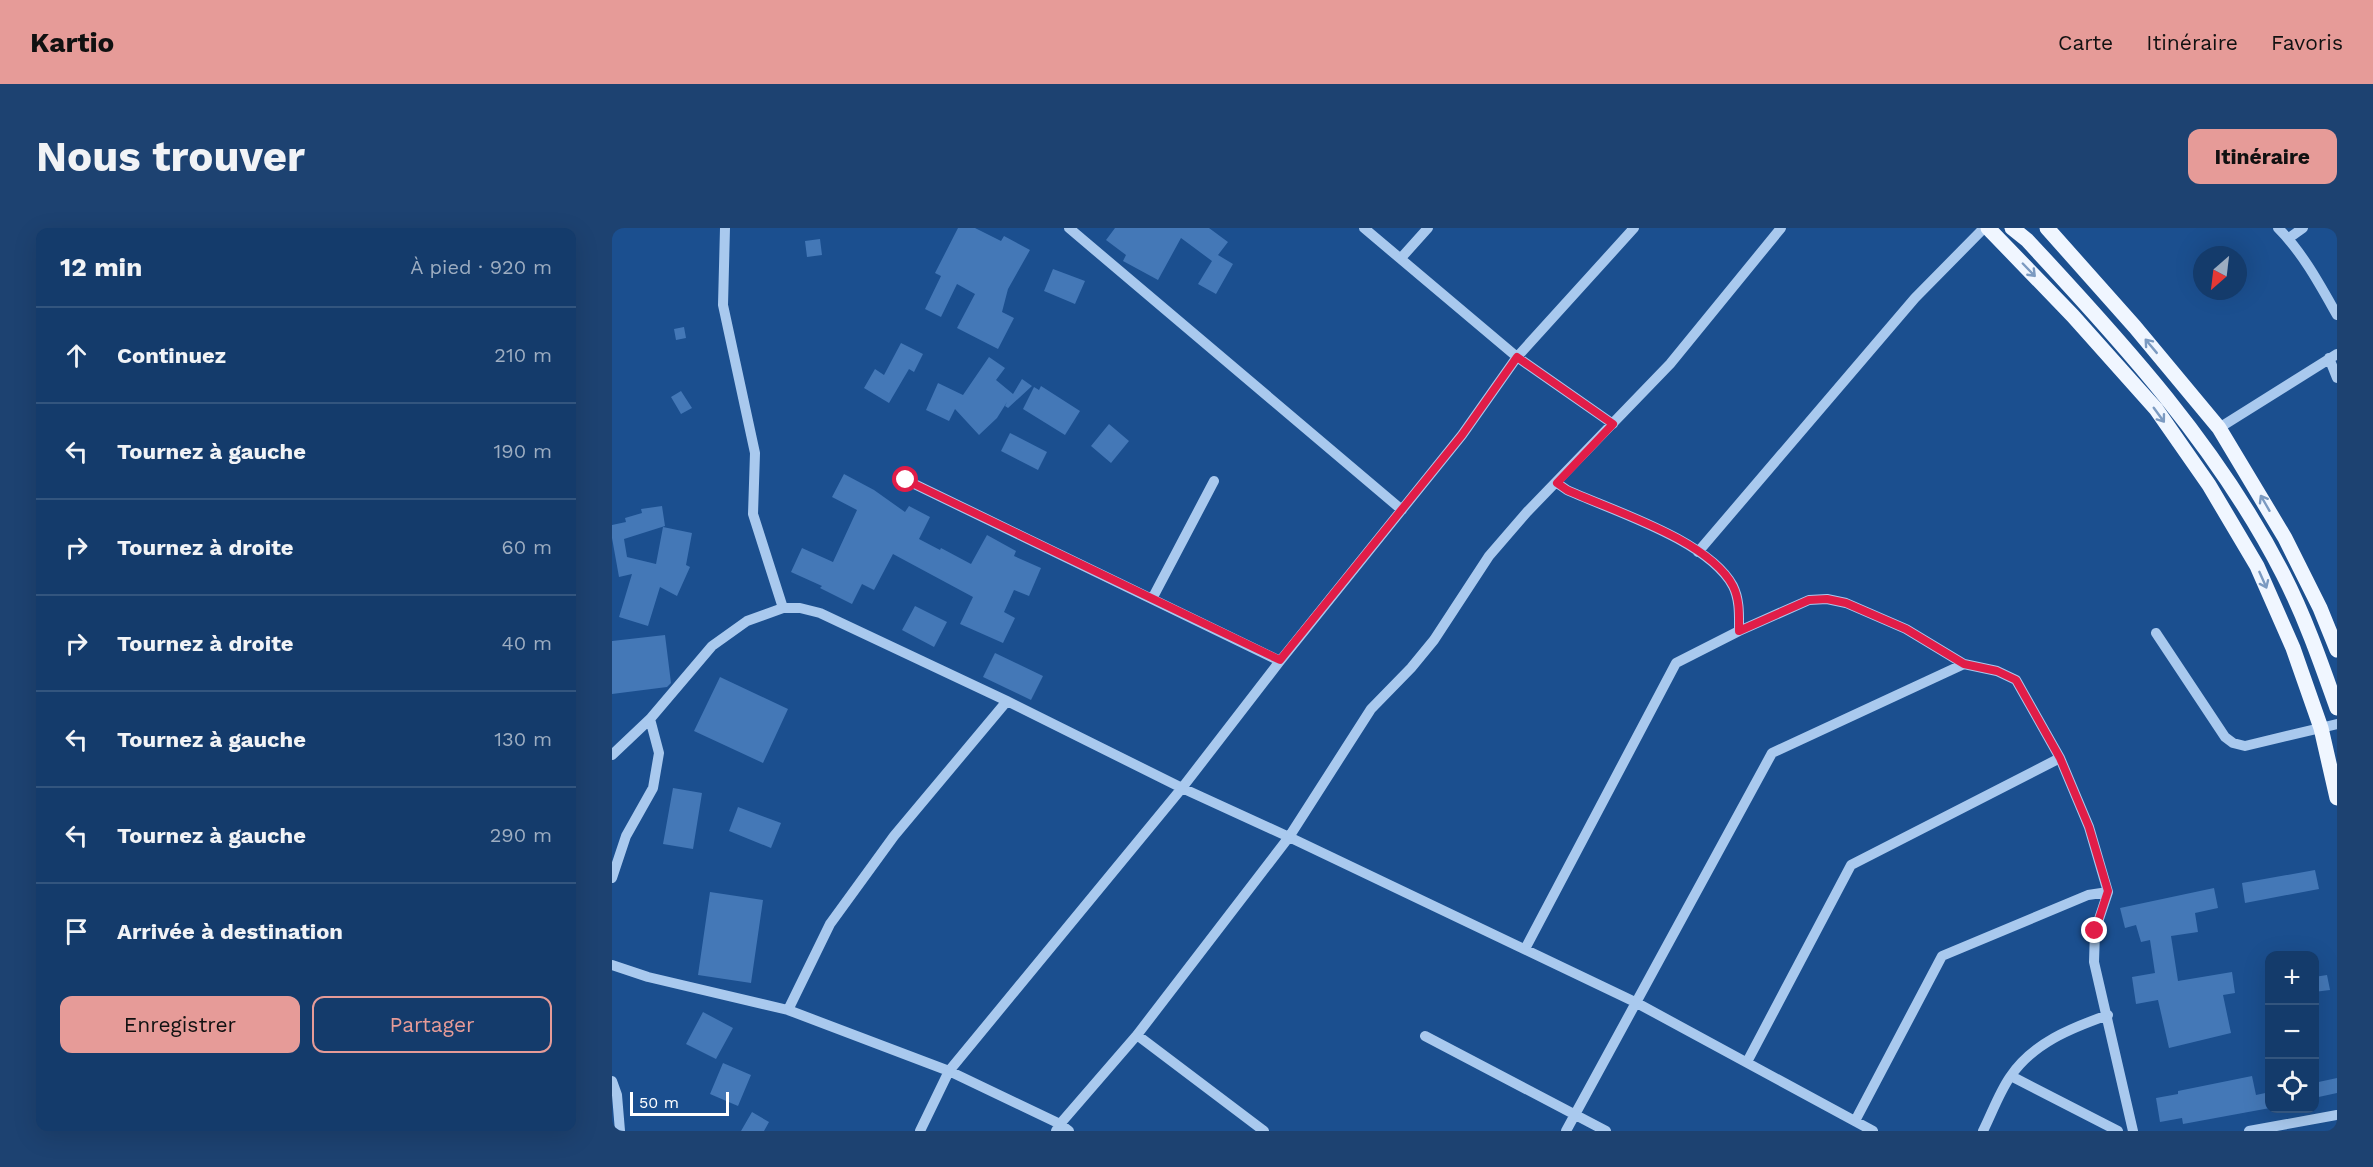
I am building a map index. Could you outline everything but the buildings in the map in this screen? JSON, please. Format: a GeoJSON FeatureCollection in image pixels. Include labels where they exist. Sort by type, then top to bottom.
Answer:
{"type":"FeatureCollection","features":[{"type":"Feature","properties":{"kind":"main road"},"geometry":{"type":"LineString","coordinates":[[1986,228],[2073,316],[2156,409],[2209,485],[2257,566],[2294,648],[2321,728],[2337,798]]}},
{"type":"Feature","properties":{"kind":"main road"},"geometry":{"type":"LineString","coordinates":[[2012,228],[2024,234],[2128,349],[2205,446],[2246,509],[2283,574],[2317,649],[2337,708]]}},
{"type":"Feature","properties":{"kind":"main road"},"geometry":{"type":"LineString","coordinates":[[2048,228],[2220,428],[2285,538],[2320,608],[2337,650]]}},
{"type":"Feature","properties":{"kind":"street"},"geometry":{"type":"LineString","coordinates":[[725,228],[723,305],[755,453],[753,514],[783,608]]}},
{"type":"Feature","properties":{"kind":"street"},"geometry":{"type":"LineString","coordinates":[[1069,228],[1402,510]]}},
{"type":"Feature","properties":{"kind":"street"},"geometry":{"type":"LineString","coordinates":[[1364,228],[1517,357],[1613,424]]}},
{"type":"Feature","properties":{"kind":"street"},"geometry":{"type":"LineString","coordinates":[[1401,258],[1428,228]]}},
{"type":"Feature","properties":{"kind":"street"},"geometry":{"type":"LineString","coordinates":[[920,1131],[949,1071],[1182,788],[1280,660],[1462,435],[1517,357],[1634,228]]}},
{"type":"Feature","properties":{"kind":"street"},"geometry":{"type":"LineString","coordinates":[[612,965],[648,977],[788,1010],[949,1071],[1061,1129],[1137,1035],[1289,837],[1371,709],[1411,668],[1434,640],[1489,556],[1527,512],[1670,364],[1781,228]]}},
{"type":"Feature","properties":{"kind":"street"},"geometry":{"type":"LineString","coordinates":[[1698,552],[1915,298],[1986,228]]}},
{"type":"Feature","properties":{"kind":"street"},"geometry":{"type":"LineString","coordinates":[[2278,228],[2289,238],[2337,315]]}},
{"type":"Feature","properties":{"kind":"street"},"geometry":{"type":"LineString","coordinates":[[2289,238],[2304,228]]}},
{"type":"Feature","properties":{"kind":"street"},"geometry":{"type":"LineString","coordinates":[[2220,428],[2333,356],[2337,378]]}},
{"type":"Feature","properties":{"kind":"street"},"geometry":{"type":"LineString","coordinates":[[906,480],[1280,660]]}},
{"type":"Feature","properties":{"kind":"street"},"geometry":{"type":"LineString","coordinates":[[1152,599],[1214,481]]}},
{"type":"Feature","properties":{"kind":"street"},"geometry":{"type":"LineString","coordinates":[[1557,483],[1567,490],[1651,526],[1698,552],[1717,566],[1732,586],[1740,608],[1739,631]]}},
{"type":"Feature","properties":{"kind":"street"},"geometry":{"type":"LineString","coordinates":[[1525,949],[1676,663],[1739,631],[1809,600],[1827,599],[1846,603],[1906,629],[1964,664],[1997,671],[2016,680],[2060,758],[2089,827],[2108,891],[2095,931],[2094,962],[2133,1131]]}},
{"type":"Feature","properties":{"kind":"street"},"geometry":{"type":"LineString","coordinates":[[612,755],[650,719],[712,646],[747,621],[783,608],[800,608],[820,613],[1007,701],[1182,788],[1635,1002],[1873,1131]]}},
{"type":"Feature","properties":{"kind":"street"},"geometry":{"type":"LineString","coordinates":[[2156,633],[2225,737],[2233,743],[2246,746],[2337,724]]}},
{"type":"Feature","properties":{"kind":"street"},"geometry":{"type":"LineString","coordinates":[[1566,1131],[1772,753],[1964,664]]}},
{"type":"Feature","properties":{"kind":"street"},"geometry":{"type":"LineString","coordinates":[[788,1010],[830,924],[894,836],[1007,701]]}},
{"type":"Feature","properties":{"kind":"street"},"geometry":{"type":"LineString","coordinates":[[612,878],[626,836],[653,788],[659,753],[650,719]]}},
{"type":"Feature","properties":{"kind":"street"},"geometry":{"type":"LineString","coordinates":[[1747,1062],[1851,865],[2060,758]]}},
{"type":"Feature","properties":{"kind":"street"},"geometry":{"type":"LineString","coordinates":[[1855,1121],[1942,956],[2088,895],[2108,891]]}},
{"type":"Feature","properties":{"kind":"street"},"geometry":{"type":"LineString","coordinates":[[1983,1131],[2011,1076],[2039,1047],[2060,1033],[2108,1015]]}},
{"type":"Feature","properties":{"kind":"street"},"geometry":{"type":"LineString","coordinates":[[1137,1035],[1264,1131]]}},
{"type":"Feature","properties":{"kind":"street"},"geometry":{"type":"LineString","coordinates":[[1425,1036],[1606,1131]]}},
{"type":"Feature","properties":{"kind":"street"},"geometry":{"type":"LineString","coordinates":[[2011,1076],[2118,1131]]}},
{"type":"Feature","properties":{"kind":"street"},"geometry":{"type":"LineString","coordinates":[[612,1081],[617,1095],[620,1131]]}},
{"type":"Feature","properties":{"kind":"street"},"geometry":{"type":"LineString","coordinates":[[2249,1131],[2337,1115]]}},
{"type":"Feature","properties":{"kind":"street"},"geometry":{"type":"LineString","coordinates":[[2303,1131],[2313,1120]]}},
{"type":"Feature","properties":{"kind":"route"},"geometry":{"type":"LineString","coordinates":[[906,480],[1280,660],[1462,435],[1517,357],[1613,424],[1557,483],[1595,503],[1678,539],[1717,566],[1732,586],[1740,608],[1739,631],[1809,600],[1827,599],[1846,603],[1906,629],[1964,664],[1997,671],[2016,680],[2060,758],[2089,827],[2108,891],[2095,931]]}}]}
